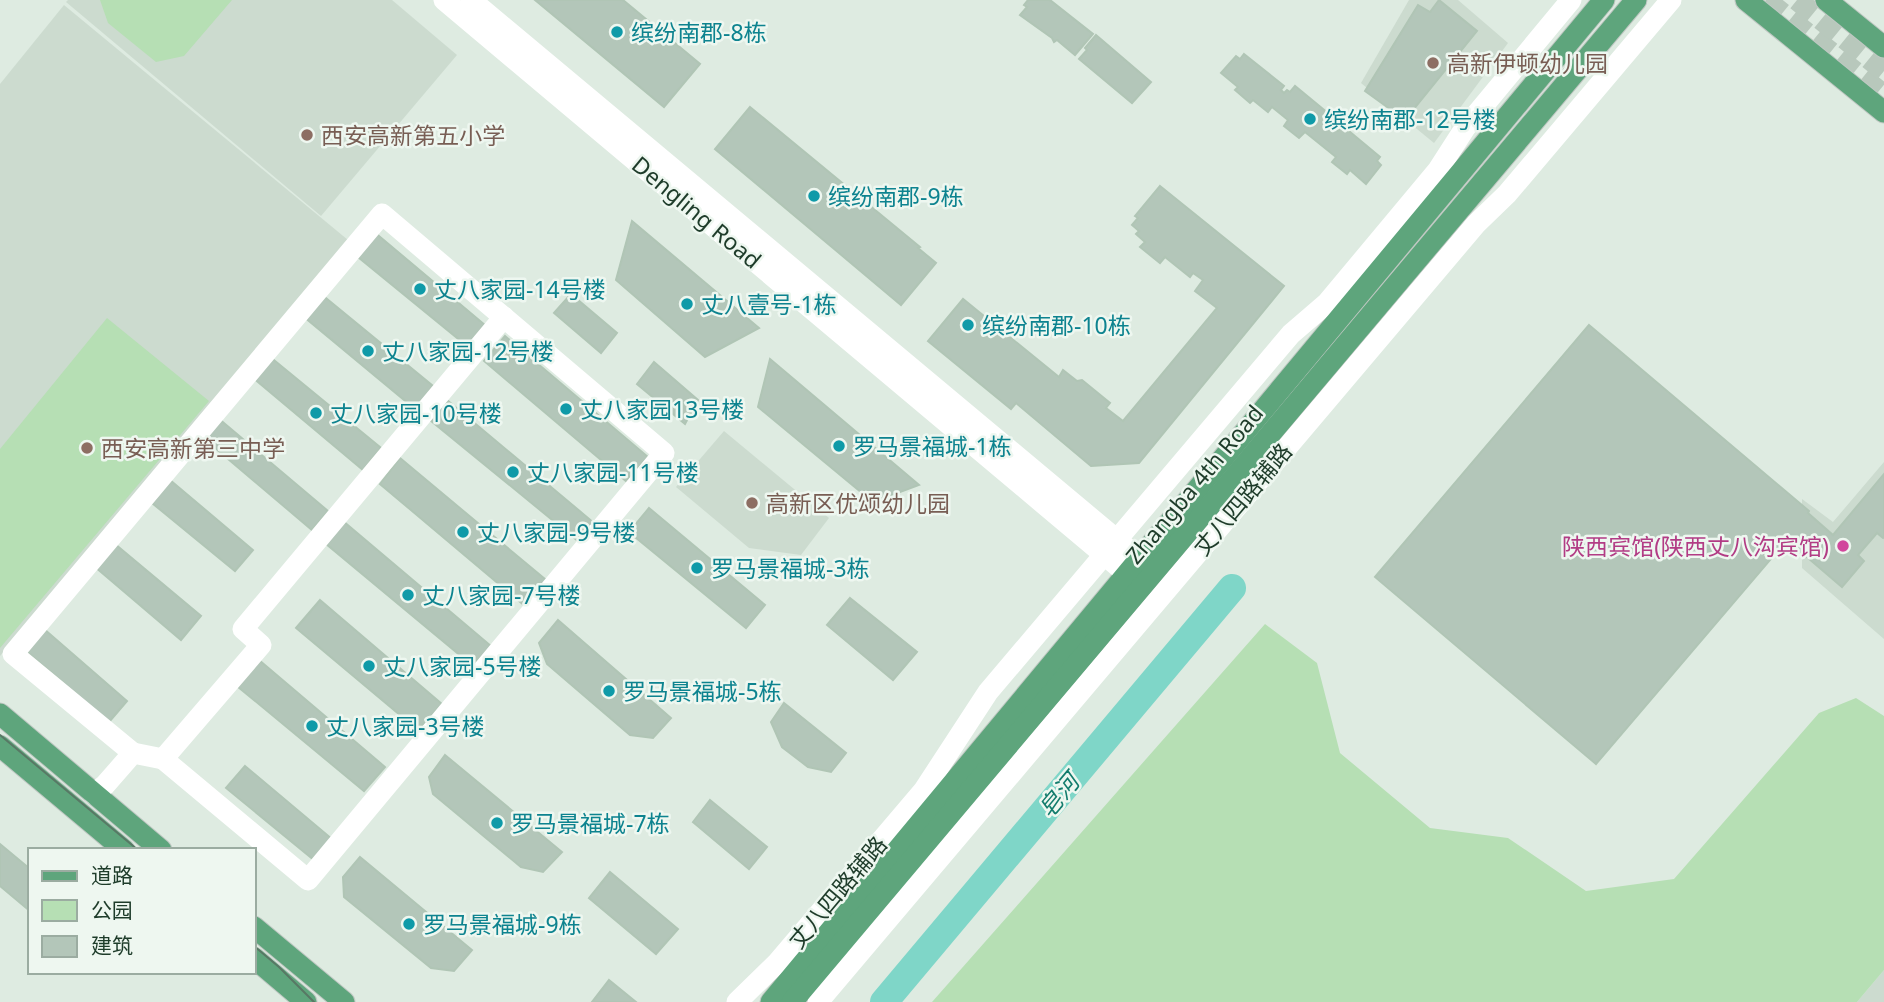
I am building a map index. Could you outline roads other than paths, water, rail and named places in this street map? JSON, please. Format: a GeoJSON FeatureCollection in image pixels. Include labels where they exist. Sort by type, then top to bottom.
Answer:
{"type":"FeatureCollection","features":[{"type":"Feature","properties":{"kind":"main road","name":"Zhangba 4th Road"},"geometry":{"type":"LineString","coordinates":[[792,1002],[1604,0]]}},
{"type":"Feature","properties":{"kind":"main road","name":"Zhangba 4th Road"},"geometry":{"type":"LineString","coordinates":[[771,1002],[1636,0]]}},
{"type":"Feature","properties":{"kind":"main road"},"geometry":{"type":"LineString","coordinates":[[1746,0],[1884,112]]}},
{"type":"Feature","properties":{"kind":"main road"},"geometry":{"type":"LineString","coordinates":[[1826,0],[1884,47]]}},
{"type":"Feature","properties":{"kind":"main road"},"geometry":{"type":"LineString","coordinates":[[0,714],[159,848]]}},
{"type":"Feature","properties":{"kind":"main road"},"geometry":{"type":"LineString","coordinates":[[0,746],[122,848]]}},
{"type":"Feature","properties":{"kind":"main road"},"geometry":{"type":"LineString","coordinates":[[256,929],[344,1002]]}},
{"type":"Feature","properties":{"kind":"main road"},"geometry":{"type":"LineString","coordinates":[[256,960],[306,1002]]}},
{"type":"Feature","properties":{"kind":"street","name":"Dengling Road"},"geometry":{"type":"LineString","coordinates":[[444,0],[1111,547]]}},
{"type":"Feature","properties":{"kind":"street","name":"Dengling Road"},"geometry":{"type":"LineString","coordinates":[[471,0],[1141,573]]}},
{"type":"Feature","properties":{"kind":"street","name":"丈八四路辅路"},"geometry":{"type":"LineString","coordinates":[[737,1002],[777,963],[924,790],[988,692],[1291,334],[1336,293],[1438,170],[1465,128],[1572,0]]}},
{"type":"Feature","properties":{"kind":"street","name":"丈八四路辅路"},"geometry":{"type":"LineString","coordinates":[[818,1002],[1476,224],[1507,194],[1671,0]]}},
{"type":"Feature","properties":{"kind":"street"},"geometry":{"type":"LineString","coordinates":[[382,214],[664,453],[308,880],[163,759],[134,753],[13,654],[382,214]]}},
{"type":"Feature","properties":{"kind":"street"},"geometry":{"type":"LineString","coordinates":[[163,759],[261,645],[243,629],[503,317]]}},
{"type":"Feature","properties":{"kind":"street"},"geometry":{"type":"LineString","coordinates":[[94,794],[134,753]]}},
{"type":"Feature","properties":{"kind":"waterway","name":"皂河"},"geometry":{"type":"LineString","coordinates":[[884,1002],[1232,588]]}},
{"type":"Feature","properties":{"kind":"tunnel"},"geometry":{"type":"LineString","coordinates":[[1766,0],[1884,95]]}},
{"type":"Feature","properties":{"kind":"tunnel"},"geometry":{"type":"LineString","coordinates":[[1797,0],[1884,71]]}},
{"type":"Feature","properties":{"kind":"tram line"},"geometry":{"type":"LineString","coordinates":[[0,735],[136,848]]}},
{"type":"Feature","properties":{"kind":"tram line"},"geometry":{"type":"LineString","coordinates":[[256,948],[314,1002]]}},
{"type":"Feature","properties":{"kind":"place","name":"缤纷南郡-8栋"},"geometry":{"type":"Point","coordinates":[617,32]}},
{"type":"Feature","properties":{"kind":"place","name":"高新伊顿幼儿园"},"geometry":{"type":"Point","coordinates":[1433,63]}},
{"type":"Feature","properties":{"kind":"place","name":"缤纷南郡-12号楼"},"geometry":{"type":"Point","coordinates":[1310,119]}},
{"type":"Feature","properties":{"kind":"place","name":"西安高新第五小学"},"geometry":{"type":"Point","coordinates":[307,135]}},
{"type":"Feature","properties":{"kind":"place","name":"缤纷南郡-9栋"},"geometry":{"type":"Point","coordinates":[814,196]}},
{"type":"Feature","properties":{"kind":"place","name":"丈八家园-14号楼"},"geometry":{"type":"Point","coordinates":[420,289]}},
{"type":"Feature","properties":{"kind":"place","name":"丈八壹号-1栋"},"geometry":{"type":"Point","coordinates":[687,304]}},
{"type":"Feature","properties":{"kind":"place","name":"缤纷南郡-10栋"},"geometry":{"type":"Point","coordinates":[968,325]}},
{"type":"Feature","properties":{"kind":"place","name":"丈八家园-12号楼"},"geometry":{"type":"Point","coordinates":[368,351]}},
{"type":"Feature","properties":{"kind":"place","name":"丈八家园13号楼"},"geometry":{"type":"Point","coordinates":[566,409]}},
{"type":"Feature","properties":{"kind":"place","name":"丈八家园-10号楼"},"geometry":{"type":"Point","coordinates":[316,413]}},
{"type":"Feature","properties":{"kind":"place","name":"罗马景福城-1栋"},"geometry":{"type":"Point","coordinates":[839,446]}},
{"type":"Feature","properties":{"kind":"place","name":"西安高新第三中学"},"geometry":{"type":"Point","coordinates":[87,448]}},
{"type":"Feature","properties":{"kind":"place","name":"丈八家园-11号楼"},"geometry":{"type":"Point","coordinates":[513,472]}},
{"type":"Feature","properties":{"kind":"place","name":"高新区优颂幼儿园"},"geometry":{"type":"Point","coordinates":[752,503]}},
{"type":"Feature","properties":{"kind":"place","name":"丈八家园-9号楼"},"geometry":{"type":"Point","coordinates":[463,532]}},
{"type":"Feature","properties":{"kind":"place","name":"陕西宾馆(陕西丈八沟宾馆)"},"geometry":{"type":"Point","coordinates":[1843,546]}},
{"type":"Feature","properties":{"kind":"place","name":"罗马景福城-3栋"},"geometry":{"type":"Point","coordinates":[697,568]}},
{"type":"Feature","properties":{"kind":"place","name":"丈八家园-7号楼"},"geometry":{"type":"Point","coordinates":[408,595]}},
{"type":"Feature","properties":{"kind":"place","name":"丈八家园-5号楼"},"geometry":{"type":"Point","coordinates":[369,666]}},
{"type":"Feature","properties":{"kind":"place","name":"罗马景福城-5栋"},"geometry":{"type":"Point","coordinates":[609,691]}},
{"type":"Feature","properties":{"kind":"place","name":"丈八家园-3号楼"},"geometry":{"type":"Point","coordinates":[312,726]}},
{"type":"Feature","properties":{"kind":"place","name":"罗马景福城-7栋"},"geometry":{"type":"Point","coordinates":[497,823]}},
{"type":"Feature","properties":{"kind":"place","name":"罗马景福城-9栋"},"geometry":{"type":"Point","coordinates":[409,924]}}]}
